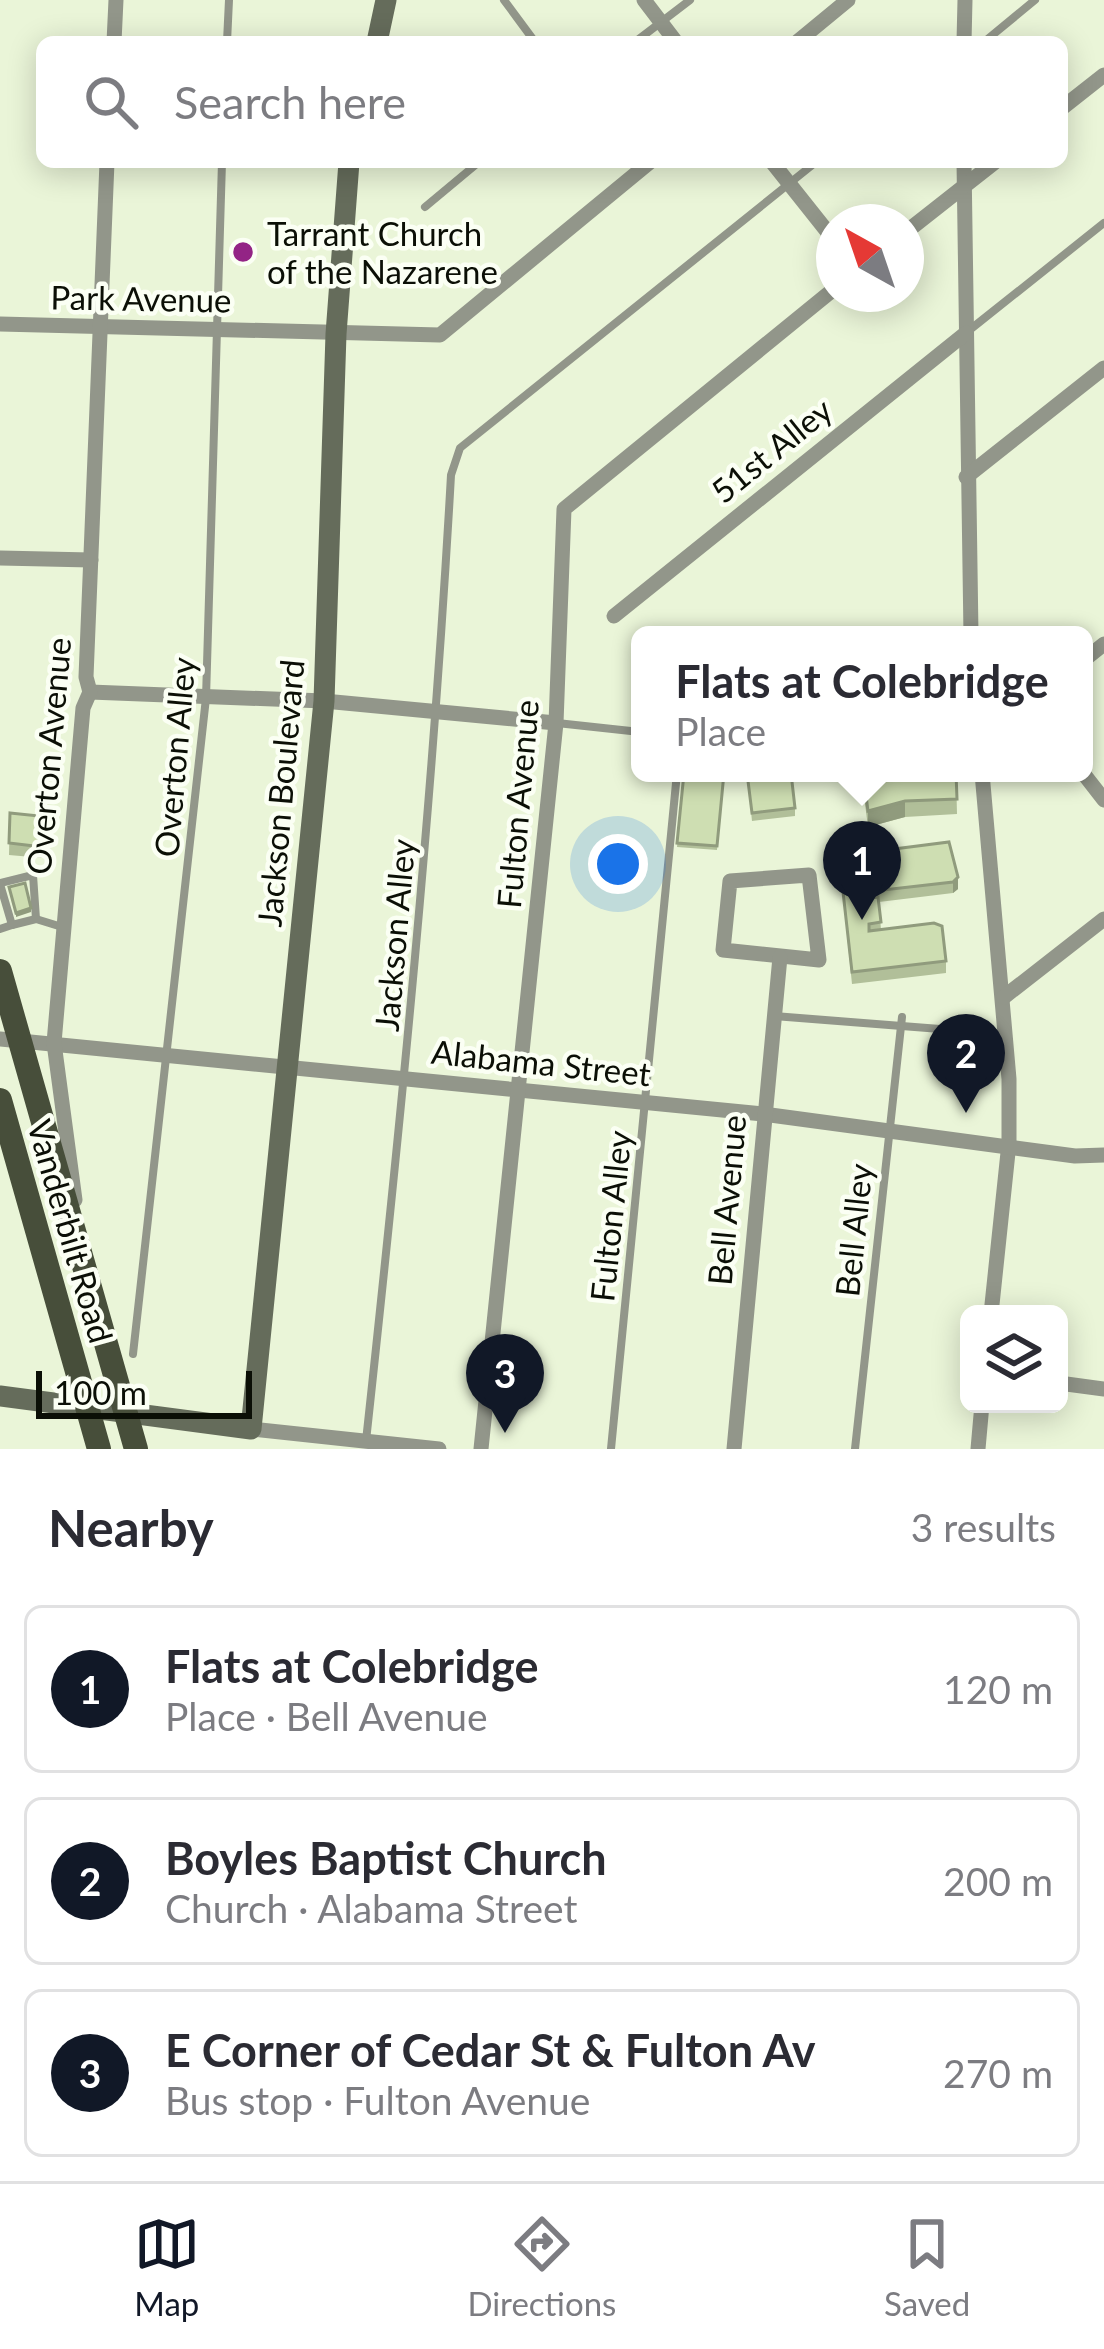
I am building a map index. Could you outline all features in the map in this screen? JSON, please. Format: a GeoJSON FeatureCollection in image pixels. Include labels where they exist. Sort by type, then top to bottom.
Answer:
{"type":"FeatureCollection","features":[{"type":"Feature","properties":{"kind":"main road","name":"Vanderbilt Road"},"geometry":{"type":"LineString","coordinates":[[0,971],[9,1039],[136,1449]]}},
{"type":"Feature","properties":{"kind":"main road","name":"Vanderbilt Road"},"geometry":{"type":"LineString","coordinates":[[0,1100],[99,1449]]}},
{"type":"Feature","properties":{"kind":"street"},"geometry":{"type":"LineString","coordinates":[[114,36],[116,0]]}},
{"type":"Feature","properties":{"kind":"street"},"geometry":{"type":"LineString","coordinates":[[383,36],[386,0]]}},
{"type":"Feature","properties":{"kind":"street"},"geometry":{"type":"LineString","coordinates":[[644,0],[671,36]]}},
{"type":"Feature","properties":{"kind":"street"},"geometry":{"type":"LineString","coordinates":[[804,36],[848,0]]}},
{"type":"Feature","properties":{"kind":"street"},"geometry":{"type":"LineString","coordinates":[[964,36],[965,0]]}},
{"type":"Feature","properties":{"kind":"street"},"geometry":{"type":"LineString","coordinates":[[1068,103],[1104,75]]}},
{"type":"Feature","properties":{"kind":"street","name":"Overton Avenue"},"geometry":{"type":"LineString","coordinates":[[86,1280],[54,1043],[83,708],[90,692],[86,677],[107,168]]}},
{"type":"Feature","properties":{"kind":"street","name":"Jackson Boulevard"},"geometry":{"type":"LineString","coordinates":[[250,1429],[324,701],[336,334],[349,168]]}},
{"type":"Feature","properties":{"kind":"street","name":"Park Avenue"},"geometry":{"type":"LineString","coordinates":[[0,324],[440,335],[643,168]]}},
{"type":"Feature","properties":{"kind":"street"},"geometry":{"type":"LineString","coordinates":[[777,168],[816,218]]}},
{"type":"Feature","properties":{"kind":"street"},"geometry":{"type":"LineString","coordinates":[[964,168],[971,626]]}},
{"type":"Feature","properties":{"kind":"street"},"geometry":{"type":"LineString","coordinates":[[924,218],[987,168]]}},
{"type":"Feature","properties":{"kind":"street","name":"Fulton Avenue"},"geometry":{"type":"LineString","coordinates":[[481,1449],[556,723],[564,509],[816,304]]}},
{"type":"Feature","properties":{"kind":"street","name":"51st Alley"},"geometry":{"type":"LineString","coordinates":[[614,616],[966,333]]}},
{"type":"Feature","properties":{"kind":"street"},"geometry":{"type":"LineString","coordinates":[[966,477],[1104,368]]}},
{"type":"Feature","properties":{"kind":"street"},"geometry":{"type":"LineString","coordinates":[[0,558],[92,560]]}},
{"type":"Feature","properties":{"kind":"street"},"geometry":{"type":"LineString","coordinates":[[90,692],[324,701],[556,723]]}},
{"type":"Feature","properties":{"kind":"street"},"geometry":{"type":"LineString","coordinates":[[983,782],[1004,998],[1009,1143],[992,1305]]}},
{"type":"Feature","properties":{"kind":"street"},"geometry":{"type":"LineString","coordinates":[[808,875],[819,960],[780,957],[723,950],[730,881],[808,875]]}},
{"type":"Feature","properties":{"kind":"street"},"geometry":{"type":"LineString","coordinates":[[1004,998],[1104,920]]}},
{"type":"Feature","properties":{"kind":"street","name":"Bell Avenue"},"geometry":{"type":"LineString","coordinates":[[734,1449],[780,957]]}},
{"type":"Feature","properties":{"kind":"street","name":"Alabama Street"},"geometry":{"type":"LineString","coordinates":[[9,1039],[763,1114],[1009,1143],[1075,1156],[1104,1155]]}},
{"type":"Feature","properties":{"kind":"street"},"geometry":{"type":"LineString","coordinates":[[1068,1384],[1104,1389]]}},
{"type":"Feature","properties":{"kind":"street"},"geometry":{"type":"LineString","coordinates":[[0,1396],[330,1444],[366,1441],[439,1449]]}},
{"type":"Feature","properties":{"kind":"street"},"geometry":{"type":"LineString","coordinates":[[978,1449],[981,1413]]}},
{"type":"Feature","properties":{"kind":"lane"},"geometry":{"type":"LineString","coordinates":[[227,36],[229,0]]}},
{"type":"Feature","properties":{"kind":"lane"},"geometry":{"type":"LineString","coordinates":[[504,0],[531,36]]}},
{"type":"Feature","properties":{"kind":"lane"},"geometry":{"type":"LineString","coordinates":[[643,36],[690,0]]}},
{"type":"Feature","properties":{"kind":"lane"},"geometry":{"type":"LineString","coordinates":[[991,36],[1036,0]]}},
{"type":"Feature","properties":{"kind":"lane","name":"Overton Alley"},"geometry":{"type":"LineString","coordinates":[[133,1354],[206,698],[222,168]]}},
{"type":"Feature","properties":{"kind":"lane"},"geometry":{"type":"LineString","coordinates":[[424,207],[472,168]]}},
{"type":"Feature","properties":{"kind":"lane"},"geometry":{"type":"LineString","coordinates":[[789,184],[809,168]]}},
{"type":"Feature","properties":{"kind":"lane","name":"Jackson Alley"},"geometry":{"type":"LineString","coordinates":[[366,1441],[406,1078],[438,711],[451,475],[470,436],[789,184]]}},
{"type":"Feature","properties":{"kind":"lane"},"geometry":{"type":"LineString","coordinates":[[966,333],[1104,223]]}},
{"type":"Feature","properties":{"kind":"lane"},"geometry":{"type":"LineString","coordinates":[[556,723],[631,731]]}},
{"type":"Feature","properties":{"kind":"lane","name":"Fulton Alley"},"geometry":{"type":"LineString","coordinates":[[610,1449],[676,782]]}},
{"type":"Feature","properties":{"kind":"lane"},"geometry":{"type":"LineString","coordinates":[[12,925],[0,884],[33,874],[36,919]]}},
{"type":"Feature","properties":{"kind":"lane"},"geometry":{"type":"LineString","coordinates":[[0,929],[36,919],[64,928]]}},
{"type":"Feature","properties":{"kind":"lane"},"geometry":{"type":"LineString","coordinates":[[773,1016],[902,1021],[1006,1035]]}},
{"type":"Feature","properties":{"kind":"lane","name":"Bell Alley"},"geometry":{"type":"LineString","coordinates":[[855,1449],[902,1021]]}},
{"type":"Feature","properties":{"kind":"building"},"geometry":{"type":"Polygon","coordinates":[[[683,782],[723,782],[717,846],[677,843],[683,782]]]}},
{"type":"Feature","properties":{"kind":"building"},"geometry":{"type":"Polygon","coordinates":[[[748,782],[792,782],[795,808],[752,813],[748,782]]]}},
{"type":"Feature","properties":{"kind":"building"},"geometry":{"type":"Polygon","coordinates":[[[864,782],[956,782],[957,799],[905,801],[868,811],[864,782]]]}},
{"type":"Feature","properties":{"kind":"building"},"geometry":{"type":"Polygon","coordinates":[[[10,813],[49,817],[43,847],[9,843],[10,813]]]}},
{"type":"Feature","properties":{"kind":"building"},"geometry":{"type":"Polygon","coordinates":[[[949,842],[958,877],[953,882],[865,892],[865,899],[878,897],[881,922],[869,924],[869,931],[942,926],[946,961],[852,972],[839,856],[949,842]]]}},
{"type":"Feature","properties":{"kind":"building"},"geometry":{"type":"Polygon","coordinates":[[[25,883],[31,908],[16,913],[9,887],[25,883]]]}},
{"type":"Feature","properties":{"kind":"place","name":"Tarrant Church of the Nazarene"},"geometry":{"type":"Point","coordinates":[243,252]}},
{"type":"Feature","properties":{"kind":"place","name":"Flats at Colebridge"},"geometry":{"type":"Point","coordinates":[862,920]}},
{"type":"Feature","properties":{"kind":"place","name":"Boyles Baptist Church"},"geometry":{"type":"Point","coordinates":[966,1113]}},
{"type":"Feature","properties":{"kind":"place","name":"E Corner of Cedar St & Fulton Av"},"geometry":{"type":"Point","coordinates":[505,1433]}}]}
